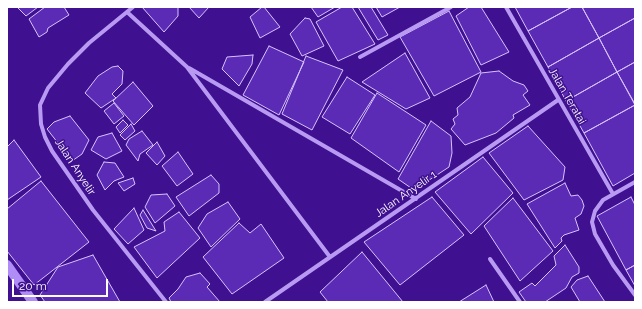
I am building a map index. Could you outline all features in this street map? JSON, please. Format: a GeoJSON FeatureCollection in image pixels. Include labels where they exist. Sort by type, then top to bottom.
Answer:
{"type":"FeatureCollection","features":[{"type":"Feature","properties":{"kind":"street","name":"Jalan Anyelir"},"geometry":{"type":"LineString","coordinates":[[133,7],[89,43],[68,64],[48,88],[40,105],[41,124],[45,137],[52,151],[92,210],[166,302]]}},
{"type":"Feature","properties":{"kind":"street"},"geometry":{"type":"LineString","coordinates":[[360,57],[451,7]]}},
{"type":"Feature","properties":{"kind":"street","name":"Jalan Teratai"},"geometry":{"type":"LineString","coordinates":[[506,7],[613,194]]}},
{"type":"Feature","properties":{"kind":"street"},"geometry":{"type":"LineString","coordinates":[[127,12],[187,67],[330,257]]}},
{"type":"Feature","properties":{"kind":"street"},"geometry":{"type":"LineString","coordinates":[[187,67],[416,198]]}},
{"type":"Feature","properties":{"kind":"street","name":"Jalan Anyelir 1"},"geometry":{"type":"LineString","coordinates":[[265,302],[558,100]]}},
{"type":"Feature","properties":{"kind":"street"},"geometry":{"type":"LineString","coordinates":[[635,182],[603,200],[595,211],[592,222],[595,234],[613,265],[635,295]]}},
{"type":"Feature","properties":{"kind":"street"},"geometry":{"type":"LineString","coordinates":[[490,260],[520,302]]}},
{"type":"Feature","properties":{"kind":"building"},"geometry":{"type":"Polygon","coordinates":[[[17,7],[38,7],[26,16],[17,7]]]}},
{"type":"Feature","properties":{"kind":"building"},"geometry":{"type":"Polygon","coordinates":[[[45,7],[64,7],[69,15],[48,28],[47,32],[39,37],[29,19],[45,7]]]}},
{"type":"Feature","properties":{"kind":"building"},"geometry":{"type":"Polygon","coordinates":[[[142,7],[178,7],[178,16],[164,32],[142,7]]]}},
{"type":"Feature","properties":{"kind":"building"},"geometry":{"type":"Polygon","coordinates":[[[189,7],[209,7],[199,18],[189,7]]]}},
{"type":"Feature","properties":{"kind":"building"},"geometry":{"type":"Polygon","coordinates":[[[264,7],[280,27],[260,38],[250,17],[264,7]]]}},
{"type":"Feature","properties":{"kind":"building"},"geometry":{"type":"Polygon","coordinates":[[[311,7],[335,7],[318,17],[311,7]]]}},
{"type":"Feature","properties":{"kind":"building"},"geometry":{"type":"Polygon","coordinates":[[[342,7],[352,7],[375,44],[338,61],[316,22],[342,7]]]}},
{"type":"Feature","properties":{"kind":"building"},"geometry":{"type":"Polygon","coordinates":[[[358,7],[371,7],[388,35],[378,40],[358,7]]]}},
{"type":"Feature","properties":{"kind":"building"},"geometry":{"type":"Polygon","coordinates":[[[376,7],[400,7],[382,17],[376,7]]]}},
{"type":"Feature","properties":{"kind":"building"},"geometry":{"type":"Polygon","coordinates":[[[469,7],[481,7],[509,52],[481,65],[456,16],[469,7]]]}},
{"type":"Feature","properties":{"kind":"building"},"geometry":{"type":"Polygon","coordinates":[[[515,7],[572,7],[528,31],[515,7]]]}},
{"type":"Feature","properties":{"kind":"building"},"geometry":{"type":"Polygon","coordinates":[[[572,7],[582,7],[599,38],[548,67],[528,31],[572,7]]]}},
{"type":"Feature","properties":{"kind":"building"},"geometry":{"type":"Polygon","coordinates":[[[582,7],[635,7],[635,18],[599,38],[582,7]]]}},
{"type":"Feature","properties":{"kind":"building"},"geometry":{"type":"Polygon","coordinates":[[[449,11],[481,72],[434,96],[400,37],[449,11]]]}},
{"type":"Feature","properties":{"kind":"building"},"geometry":{"type":"Polygon","coordinates":[[[305,18],[310,19],[324,46],[302,56],[290,34],[305,18]]]}},
{"type":"Feature","properties":{"kind":"building"},"geometry":{"type":"Polygon","coordinates":[[[635,18],[635,62],[617,72],[599,38],[635,18]]]}},
{"type":"Feature","properties":{"kind":"building"},"geometry":{"type":"Polygon","coordinates":[[[599,38],[617,72],[566,101],[548,67],[599,38]]]}},
{"type":"Feature","properties":{"kind":"building"},"geometry":{"type":"Polygon","coordinates":[[[269,46],[304,62],[279,115],[243,95],[269,46]]]}},
{"type":"Feature","properties":{"kind":"building"},"geometry":{"type":"Polygon","coordinates":[[[405,53],[430,98],[406,109],[362,82],[405,53]]]}},
{"type":"Feature","properties":{"kind":"building"},"geometry":{"type":"Polygon","coordinates":[[[253,55],[252,64],[239,86],[222,69],[227,57],[253,55]]]}},
{"type":"Feature","properties":{"kind":"building"},"geometry":{"type":"Polygon","coordinates":[[[306,56],[343,70],[312,130],[282,114],[306,56]]]}},
{"type":"Feature","properties":{"kind":"building"},"geometry":{"type":"Polygon","coordinates":[[[635,62],[635,104],[617,72],[635,62]]]}},
{"type":"Feature","properties":{"kind":"building"},"geometry":{"type":"Polygon","coordinates":[[[118,66],[123,71],[122,84],[112,94],[116,98],[101,108],[85,93],[98,76],[112,67],[118,66]]]}},
{"type":"Feature","properties":{"kind":"building"},"geometry":{"type":"Polygon","coordinates":[[[499,71],[513,81],[524,85],[528,91],[523,95],[530,105],[513,115],[514,118],[496,133],[465,145],[451,129],[455,124],[453,119],[458,115],[457,108],[470,97],[481,73],[499,71]]]}},
{"type":"Feature","properties":{"kind":"building"},"geometry":{"type":"Polygon","coordinates":[[[617,72],[635,105],[584,133],[566,101],[617,72]]]}},
{"type":"Feature","properties":{"kind":"building"},"geometry":{"type":"Polygon","coordinates":[[[347,77],[375,95],[350,134],[322,117],[347,77]]]}},
{"type":"Feature","properties":{"kind":"building"},"geometry":{"type":"Polygon","coordinates":[[[133,82],[153,106],[134,125],[113,101],[133,82]]]}},
{"type":"Feature","properties":{"kind":"building"},"geometry":{"type":"Polygon","coordinates":[[[377,93],[426,125],[399,172],[351,138],[377,93]]]}},
{"type":"Feature","properties":{"kind":"building"},"geometry":{"type":"Polygon","coordinates":[[[114,103],[124,116],[114,124],[104,111],[114,103]]]}},
{"type":"Feature","properties":{"kind":"building"},"geometry":{"type":"Polygon","coordinates":[[[635,105],[635,173],[613,186],[584,133],[635,105]]]}},
{"type":"Feature","properties":{"kind":"building"},"geometry":{"type":"Polygon","coordinates":[[[70,116],[89,140],[82,154],[72,161],[47,129],[54,122],[70,116]]]}},
{"type":"Feature","properties":{"kind":"building"},"geometry":{"type":"Polygon","coordinates":[[[123,120],[128,125],[120,133],[116,127],[123,120]]]}},
{"type":"Feature","properties":{"kind":"building"},"geometry":{"type":"Polygon","coordinates":[[[431,121],[451,136],[452,153],[449,167],[414,190],[398,179],[431,121]]]}},
{"type":"Feature","properties":{"kind":"building"},"geometry":{"type":"Polygon","coordinates":[[[131,124],[135,131],[125,140],[120,135],[131,124]]]}},
{"type":"Feature","properties":{"kind":"building"},"geometry":{"type":"Polygon","coordinates":[[[528,126],[565,167],[563,180],[524,200],[489,153],[528,126]]]}},
{"type":"Feature","properties":{"kind":"building"},"geometry":{"type":"Polygon","coordinates":[[[142,131],[153,145],[140,154],[138,161],[126,145],[129,139],[142,131]]]}},
{"type":"Feature","properties":{"kind":"building"},"geometry":{"type":"Polygon","coordinates":[[[112,133],[122,151],[106,159],[91,150],[98,137],[112,133]]]}},
{"type":"Feature","properties":{"kind":"building"},"geometry":{"type":"Polygon","coordinates":[[[14,140],[41,177],[7,200],[7,147],[14,140]]]}},
{"type":"Feature","properties":{"kind":"building"},"geometry":{"type":"Polygon","coordinates":[[[157,142],[165,156],[157,165],[146,153],[157,142]]]}},
{"type":"Feature","properties":{"kind":"building"},"geometry":{"type":"Polygon","coordinates":[[[178,152],[193,174],[177,186],[162,166],[178,152]]]}},
{"type":"Feature","properties":{"kind":"building"},"geometry":{"type":"Polygon","coordinates":[[[483,157],[513,193],[471,234],[435,192],[483,157]]]}},
{"type":"Feature","properties":{"kind":"building"},"geometry":{"type":"Polygon","coordinates":[[[104,162],[115,163],[124,177],[114,181],[105,190],[97,175],[104,162]]]}},
{"type":"Feature","properties":{"kind":"building"},"geometry":{"type":"Polygon","coordinates":[[[211,175],[219,184],[219,193],[189,216],[176,197],[211,175]]]}},
{"type":"Feature","properties":{"kind":"building"},"geometry":{"type":"Polygon","coordinates":[[[133,178],[135,184],[124,191],[118,183],[133,178]]]}},
{"type":"Feature","properties":{"kind":"building"},"geometry":{"type":"Polygon","coordinates":[[[41,181],[89,242],[34,285],[7,251],[7,209],[41,181]]]}},
{"type":"Feature","properties":{"kind":"building"},"geometry":{"type":"Polygon","coordinates":[[[565,183],[571,196],[578,195],[584,206],[581,214],[575,218],[579,230],[564,235],[561,238],[562,241],[555,248],[527,204],[565,183]]]}},
{"type":"Feature","properties":{"kind":"building"},"geometry":{"type":"Polygon","coordinates":[[[167,194],[175,206],[155,223],[145,207],[151,195],[167,194]]]}},
{"type":"Feature","properties":{"kind":"building"},"geometry":{"type":"Polygon","coordinates":[[[432,197],[464,235],[400,285],[364,242],[432,197]]]}},
{"type":"Feature","properties":{"kind":"building"},"geometry":{"type":"Polygon","coordinates":[[[631,197],[635,205],[635,265],[626,270],[597,216],[631,197]]]}},
{"type":"Feature","properties":{"kind":"building"},"geometry":{"type":"Polygon","coordinates":[[[513,198],[553,251],[520,281],[484,226],[513,198]]]}},
{"type":"Feature","properties":{"kind":"building"},"geometry":{"type":"Polygon","coordinates":[[[228,202],[240,219],[211,247],[198,228],[207,214],[228,202]]]}},
{"type":"Feature","properties":{"kind":"building"},"geometry":{"type":"Polygon","coordinates":[[[134,208],[144,230],[128,244],[114,229],[134,208]]]}},
{"type":"Feature","properties":{"kind":"building"},"geometry":{"type":"Polygon","coordinates":[[[143,210],[156,231],[147,228],[140,215],[143,210]]]}},
{"type":"Feature","properties":{"kind":"building"},"geometry":{"type":"Polygon","coordinates":[[[179,212],[200,238],[157,278],[134,247],[165,231],[164,222],[179,212]]]}},
{"type":"Feature","properties":{"kind":"building"},"geometry":{"type":"Polygon","coordinates":[[[239,223],[250,233],[261,224],[284,258],[232,294],[203,257],[239,223]]]}},
{"type":"Feature","properties":{"kind":"building"},"geometry":{"type":"Polygon","coordinates":[[[565,245],[579,267],[579,273],[572,277],[566,288],[545,302],[526,302],[519,292],[532,283],[535,286],[556,265],[554,256],[565,245]]]}},
{"type":"Feature","properties":{"kind":"building"},"geometry":{"type":"Polygon","coordinates":[[[362,252],[403,302],[328,302],[320,292],[362,252]]]}},
{"type":"Feature","properties":{"kind":"building"},"geometry":{"type":"Polygon","coordinates":[[[93,255],[120,302],[45,302],[40,295],[58,267],[93,255]]]}},
{"type":"Feature","properties":{"kind":"building"},"geometry":{"type":"Polygon","coordinates":[[[635,265],[635,286],[626,270],[635,265]]]}},
{"type":"Feature","properties":{"kind":"building"},"geometry":{"type":"Polygon","coordinates":[[[200,273],[210,284],[207,287],[220,302],[171,302],[169,298],[178,289],[186,277],[200,273]]]}},
{"type":"Feature","properties":{"kind":"building"},"geometry":{"type":"Polygon","coordinates":[[[588,276],[605,302],[580,302],[571,287],[577,280],[588,276]]]}},
{"type":"Feature","properties":{"kind":"building"},"geometry":{"type":"Polygon","coordinates":[[[486,285],[494,302],[459,302],[486,285]]]}},
{"type":"Feature","properties":{"kind":"waterway"},"geometry":{"type":"LineString","coordinates":[[7,265],[33,302]]}}]}
